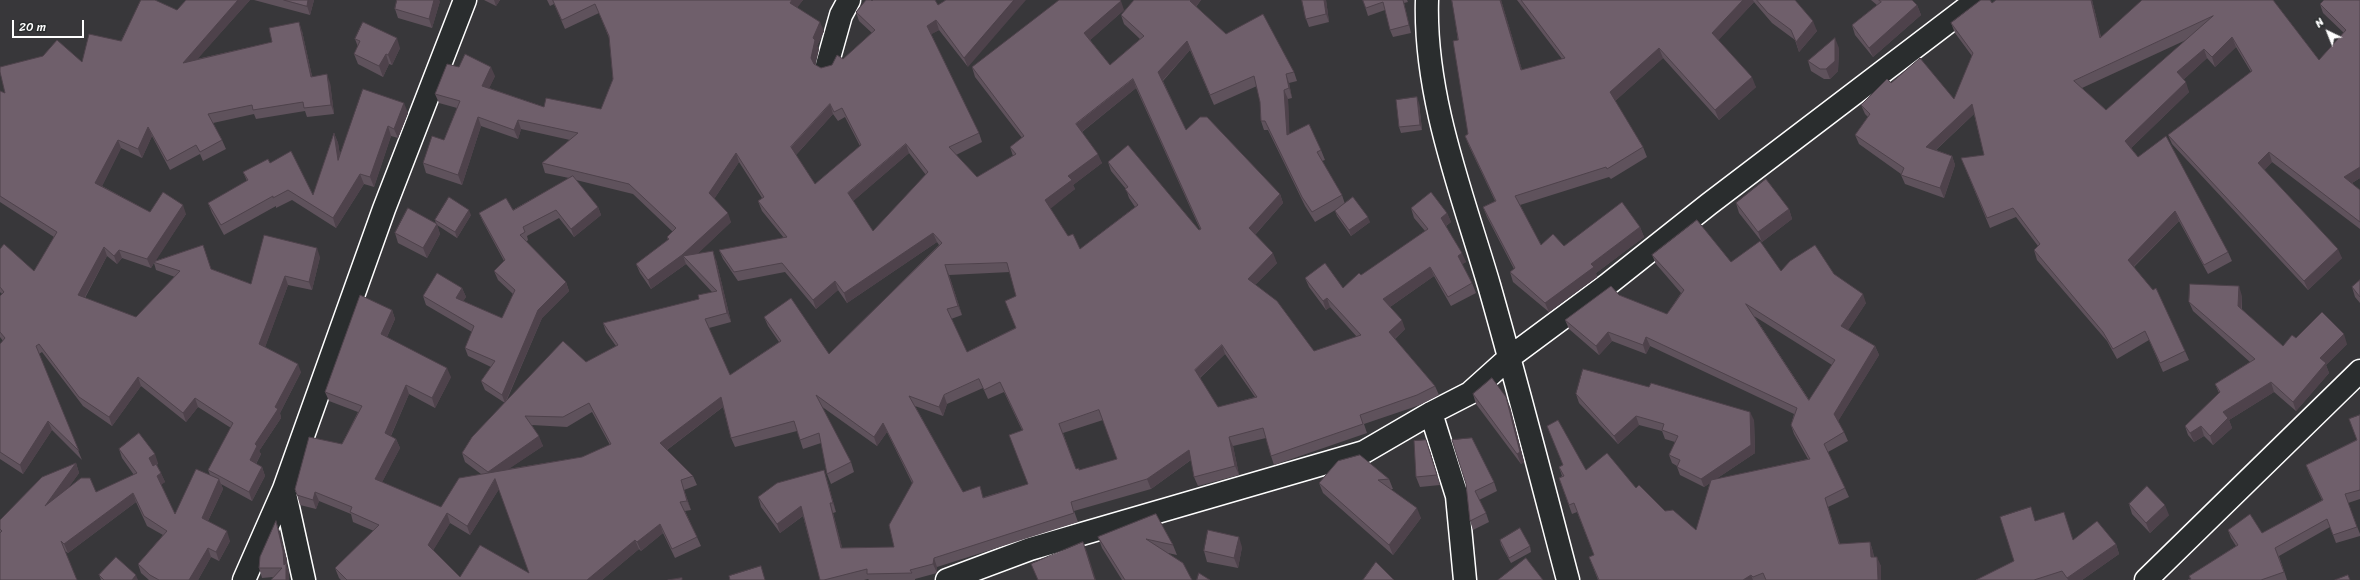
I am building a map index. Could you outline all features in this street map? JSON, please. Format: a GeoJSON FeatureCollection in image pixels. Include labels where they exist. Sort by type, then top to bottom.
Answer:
{"type":"FeatureCollection","features":[{"type":"Feature","properties":{"kind":"street"},"geometry":{"type":"LineString","coordinates":[[244,580],[284,489],[384,209],[465,0]]}},
{"type":"Feature","properties":{"kind":"street"},"geometry":{"type":"LineString","coordinates":[[827,65],[841,15],[849,0]]}},
{"type":"Feature","properties":{"kind":"street"},"geometry":{"type":"LineString","coordinates":[[1427,0],[1426,32],[1437,105],[1510,357],[1568,580]]}},
{"type":"Feature","properties":{"kind":"street"},"geometry":{"type":"LineString","coordinates":[[948,580],[1030,549],[1364,452],[1431,413],[1470,393],[1510,357],[1607,285],[1709,204],[1977,0]]}},
{"type":"Feature","properties":{"kind":"street"},"geometry":{"type":"LineString","coordinates":[[2146,580],[2360,371]]}},
{"type":"Feature","properties":{"kind":"street"},"geometry":{"type":"LineString","coordinates":[[1431,413],[1457,496],[1465,580]]}},
{"type":"Feature","properties":{"kind":"street"},"geometry":{"type":"LineString","coordinates":[[284,489],[304,580]]}},
{"type":"Feature","properties":{"kind":"building"},"geometry":{"type":"Polygon","coordinates":[[[141,0],[155,0],[177,10],[186,0],[238,0],[183,63],[272,42],[269,28],[299,22],[311,77],[327,74],[331,105],[304,108],[303,102],[253,110],[252,105],[208,114],[222,140],[200,152],[196,145],[167,161],[148,127],[138,149],[118,140],[95,183],[150,212],[163,192],[183,205],[147,259],[119,250],[114,256],[104,247],[78,295],[136,317],[180,271],[153,262],[203,245],[211,269],[251,284],[264,235],[317,248],[309,282],[285,276],[259,344],[298,364],[275,407],[278,409],[255,444],[257,446],[250,460],[262,467],[249,492],[208,470],[233,423],[195,398],[183,413],[138,377],[109,417],[79,397],[39,344],[36,346],[79,451],[48,421],[20,465],[0,452],[0,344],[5,338],[0,332],[0,296],[4,292],[0,287],[0,249],[4,244],[34,271],[57,232],[0,196],[0,91],[5,93],[0,67],[43,56],[57,40],[82,62],[89,34],[121,41],[141,0]]]}},
{"type":"Feature","properties":{"kind":"building"},"geometry":{"type":"Polygon","coordinates":[[[284,0],[308,0],[307,6],[284,0]]]}},
{"type":"Feature","properties":{"kind":"building"},"geometry":{"type":"Polygon","coordinates":[[[397,0],[434,0],[429,19],[395,9],[397,0]]]}},
{"type":"Feature","properties":{"kind":"building"},"geometry":{"type":"Polygon","coordinates":[[[553,0],[792,0],[790,3],[820,22],[813,38],[815,40],[811,58],[814,64],[821,68],[832,65],[837,55],[843,59],[875,30],[856,12],[866,0],[935,0],[938,5],[946,0],[1014,0],[964,58],[936,20],[927,26],[979,133],[949,147],[977,177],[1016,154],[1010,147],[1024,136],[972,67],[1059,0],[1121,1],[1084,33],[1110,65],[1144,36],[1121,15],[1134,0],[1191,0],[1190,1],[1226,34],[1263,14],[1294,72],[1286,74],[1289,88],[1284,90],[1287,135],[1309,124],[1321,150],[1317,152],[1342,195],[1312,212],[1302,197],[1265,121],[1261,121],[1260,102],[1254,76],[1210,95],[1187,41],[1158,72],[1186,130],[1200,117],[1207,117],[1280,194],[1249,228],[1273,253],[1248,279],[1277,301],[1314,351],[1361,335],[1327,298],[1323,301],[1305,278],[1325,263],[1343,288],[1359,273],[1361,275],[1428,229],[1411,208],[1431,192],[1447,213],[1441,218],[1462,253],[1458,256],[1472,283],[1448,297],[1430,267],[1383,299],[1402,320],[1389,332],[1435,386],[1417,395],[1360,415],[1363,424],[1271,456],[1263,428],[1229,437],[1235,466],[1194,477],[1189,450],[1147,479],[1071,502],[1074,513],[934,558],[933,564],[910,570],[912,573],[867,574],[867,569],[820,580],[801,506],[777,524],[758,497],[777,483],[824,470],[833,503],[830,503],[841,548],[894,547],[889,525],[913,482],[883,423],[874,437],[816,395],[851,462],[827,474],[819,433],[800,440],[794,421],[731,438],[721,397],[660,443],[693,476],[681,480],[687,501],[680,502],[697,537],[672,549],[660,524],[637,542],[635,540],[587,580],[347,580],[335,568],[379,525],[350,512],[352,507],[315,492],[313,500],[297,495],[295,489],[309,437],[342,444],[362,406],[325,392],[360,295],[392,310],[381,334],[447,368],[432,398],[406,385],[385,433],[396,439],[375,479],[441,507],[459,478],[582,457],[611,444],[589,403],[563,417],[525,416],[539,436],[488,472],[462,453],[472,437],[563,341],[586,362],[618,345],[603,323],[699,299],[698,295],[717,291],[683,256],[713,251],[727,313],[705,319],[730,375],[781,341],[764,317],[791,298],[829,354],[942,243],[933,233],[844,293],[835,281],[813,300],[782,263],[734,272],[719,250],[787,237],[758,201],[764,197],[736,153],[709,193],[728,213],[682,255],[648,280],[636,264],[669,239],[667,237],[676,228],[629,184],[542,163],[578,133],[518,120],[514,130],[478,117],[458,175],[423,163],[432,136],[444,140],[460,101],[435,94],[447,64],[459,67],[465,54],[491,67],[482,86],[544,107],[546,98],[601,109],[613,79],[609,36],[595,4],[562,20],[553,0]],[[1133,79],[1076,124],[1098,154],[1068,176],[1072,180],[1045,200],[1068,236],[1073,234],[1080,249],[1138,205],[1125,189],[1128,187],[1108,162],[1128,145],[1199,230],[1201,229],[1133,79]],[[830,104],[791,147],[815,184],[861,145],[842,108],[834,112],[830,104]],[[906,144],[848,193],[873,231],[928,172],[906,144]],[[1007,263],[945,265],[958,306],[947,309],[967,352],[1016,328],[1005,301],[1016,296],[1007,263]],[[1222,345],[1195,370],[1218,407],[1257,397],[1222,345]],[[979,379],[944,395],[939,407],[909,396],[963,492],[980,486],[983,498],[1028,484],[1009,435],[1023,430],[1000,382],[984,390],[979,379]],[[1099,410],[1059,424],[1076,469],[1079,468],[1079,470],[1117,459],[1099,410]],[[495,479],[467,526],[447,513],[428,545],[460,577],[480,545],[529,573],[495,479]]]}},
{"type":"Feature","properties":{"kind":"building"},"geometry":{"type":"Polygon","coordinates":[[[1302,0],[1324,0],[1326,14],[1306,19],[1302,0]]]}},
{"type":"Feature","properties":{"kind":"building"},"geometry":{"type":"Polygon","coordinates":[[[1363,0],[1403,0],[1409,25],[1390,30],[1383,2],[1366,8],[1363,0]]]}},
{"type":"Feature","properties":{"kind":"building"},"geometry":{"type":"Polygon","coordinates":[[[1452,0],[1500,0],[1521,70],[1565,58],[1521,0],[1743,0],[1712,33],[1752,77],[1715,110],[1659,48],[1610,92],[1643,147],[1607,169],[1606,167],[1515,196],[1541,245],[1553,234],[1564,246],[1622,202],[1640,227],[1591,264],[1594,267],[1545,303],[1510,272],[1515,268],[1483,207],[1496,201],[1465,136],[1468,134],[1453,41],[1458,40],[1452,0]]]}},
{"type":"Feature","properties":{"kind":"building"},"geometry":{"type":"Polygon","coordinates":[[[1757,0],[1795,0],[1813,21],[1796,42],[1791,30],[1768,13],[1757,0]]]}},
{"type":"Feature","properties":{"kind":"building"},"geometry":{"type":"Polygon","coordinates":[[[1879,0],[1912,0],[1917,5],[1869,48],[1852,25],[1881,2],[1879,0]]]}},
{"type":"Feature","properties":{"kind":"building"},"geometry":{"type":"Polygon","coordinates":[[[1981,0],[1990,0],[1992,3],[1996,0],[2091,0],[2100,38],[2142,0],[2273,0],[2319,60],[2346,30],[2320,4],[2324,0],[2360,0],[2360,167],[2344,177],[2360,190],[2360,222],[2269,152],[2258,163],[2338,249],[2304,281],[2168,135],[2252,71],[2232,37],[2212,57],[2204,49],[2177,72],[2186,82],[2125,141],[2138,157],[2166,136],[2228,252],[2204,265],[2175,211],[2128,260],[2153,290],[2156,288],[2185,351],[2160,363],[2145,331],[2113,349],[2103,332],[2034,250],[2040,244],[2013,208],[1987,218],[1961,158],[1984,155],[1972,104],[1926,147],[1952,156],[1940,188],[1901,175],[1904,168],[1855,135],[1870,114],[1861,105],[1887,79],[1891,83],[1920,58],[1954,99],[1973,53],[1951,23],[1981,0]],[[2213,16],[2074,81],[2106,110],[2213,16]]]}},
{"type":"Feature","properties":{"kind":"building"},"geometry":{"type":"Polygon","coordinates":[[[363,22],[397,38],[388,55],[386,54],[379,66],[354,54],[360,41],[355,39],[363,22]]]}},
{"type":"Feature","properties":{"kind":"building"},"geometry":{"type":"Polygon","coordinates":[[[1835,38],[1835,61],[1826,69],[1820,69],[1808,61],[1835,38]]]}},
{"type":"Feature","properties":{"kind":"building"},"geometry":{"type":"Polygon","coordinates":[[[363,89],[404,103],[394,129],[388,126],[370,177],[360,174],[333,218],[288,190],[273,198],[273,196],[221,225],[208,203],[248,180],[243,172],[268,159],[270,163],[291,151],[313,195],[334,133],[338,160],[363,89]]]}},
{"type":"Feature","properties":{"kind":"building"},"geometry":{"type":"Polygon","coordinates":[[[1417,97],[1420,125],[1399,127],[1396,100],[1417,97]]]}},
{"type":"Feature","properties":{"kind":"building"},"geometry":{"type":"Polygon","coordinates":[[[573,176],[598,207],[571,229],[556,210],[523,227],[525,232],[520,235],[566,282],[538,310],[502,395],[481,381],[495,361],[465,348],[474,326],[423,296],[437,273],[462,288],[456,298],[502,318],[515,290],[494,271],[505,260],[479,213],[506,198],[513,210],[573,176]]]}},
{"type":"Feature","properties":{"kind":"building"},"geometry":{"type":"Polygon","coordinates":[[[1766,179],[1789,209],[1758,232],[1736,203],[1766,179]]]}},
{"type":"Feature","properties":{"kind":"building"},"geometry":{"type":"Polygon","coordinates":[[[449,197],[469,210],[455,232],[435,220],[449,197]]]}},
{"type":"Feature","properties":{"kind":"building"},"geometry":{"type":"Polygon","coordinates":[[[1353,197],[1368,217],[1349,230],[1335,211],[1353,197]]]}},
{"type":"Feature","properties":{"kind":"building"},"geometry":{"type":"Polygon","coordinates":[[[408,208],[437,224],[423,248],[395,233],[408,208]]]}},
{"type":"Feature","properties":{"kind":"building"},"geometry":{"type":"Polygon","coordinates":[[[1697,220],[1731,262],[1760,241],[1781,271],[1790,261],[1815,245],[1834,274],[1863,294],[1841,326],[1875,346],[1834,414],[1844,432],[1824,444],[1845,488],[1825,498],[1839,544],[1870,542],[1871,557],[1877,557],[1878,580],[1766,580],[1763,573],[1753,577],[1751,575],[1743,580],[1599,580],[1589,557],[1594,555],[1574,503],[1569,505],[1559,478],[1564,476],[1559,467],[1563,465],[1547,426],[1558,420],[1586,470],[1607,453],[1636,488],[1639,485],[1665,511],[1673,510],[1696,530],[1711,480],[1810,459],[1791,425],[1797,408],[1646,337],[1643,345],[1608,332],[1596,346],[1565,320],[1611,286],[1619,295],[1667,314],[1684,290],[1652,255],[1697,220]],[[1746,304],[1809,400],[1835,360],[1746,304]]]}},
{"type":"Feature","properties":{"kind":"building"},"geometry":{"type":"Polygon","coordinates":[[[2360,280],[2360,297],[2352,287],[2360,280]]]}},
{"type":"Feature","properties":{"kind":"building"},"geometry":{"type":"Polygon","coordinates":[[[2190,284],[2239,286],[2238,306],[2283,346],[2292,335],[2296,338],[2322,312],[2344,334],[2320,358],[2326,363],[2293,402],[2271,382],[2223,412],[2228,418],[2210,436],[2201,426],[2190,433],[2185,426],[2220,392],[2215,384],[2255,359],[2189,302],[2190,284]]]}},
{"type":"Feature","properties":{"kind":"building"},"geometry":{"type":"Polygon","coordinates":[[[1583,369],[1649,387],[1651,383],[1750,412],[1751,445],[1701,479],[1677,467],[1680,460],[1669,455],[1678,436],[1662,430],[1664,424],[1636,416],[1614,436],[1576,394],[1583,369]]]}},
{"type":"Feature","properties":{"kind":"building"},"geometry":{"type":"Polygon","coordinates":[[[1492,378],[1506,397],[1520,452],[1517,454],[1473,394],[1492,378]]]}},
{"type":"Feature","properties":{"kind":"building"},"geometry":{"type":"Polygon","coordinates":[[[2360,415],[2360,490],[2345,494],[2357,527],[2333,535],[2327,519],[2275,548],[2284,572],[2261,580],[2188,580],[2191,579],[2189,576],[2238,545],[2228,530],[2250,514],[2262,533],[2323,500],[2306,465],[2357,440],[2349,419],[2360,415]]]}},
{"type":"Feature","properties":{"kind":"building"},"geometry":{"type":"Polygon","coordinates":[[[139,433],[155,454],[149,458],[153,466],[156,464],[161,473],[157,476],[175,514],[196,469],[219,479],[202,518],[227,531],[216,552],[208,548],[189,580],[159,580],[150,575],[138,564],[167,531],[144,516],[133,493],[64,544],[61,541],[77,580],[0,580],[0,533],[2,531],[0,529],[0,520],[42,477],[76,463],[45,506],[81,478],[90,478],[96,492],[137,473],[119,449],[139,433]]]}},
{"type":"Feature","properties":{"kind":"building"},"geometry":{"type":"Polygon","coordinates":[[[1472,438],[1494,482],[1475,491],[1486,513],[1470,521],[1466,484],[1452,440],[1472,438]]]}},
{"type":"Feature","properties":{"kind":"building"},"geometry":{"type":"Polygon","coordinates":[[[1426,440],[1437,475],[1416,477],[1414,441],[1426,440]]]}},
{"type":"Feature","properties":{"kind":"building"},"geometry":{"type":"Polygon","coordinates":[[[1360,455],[1389,479],[1378,480],[1417,508],[1389,545],[1319,483],[1338,461],[1360,455]]]}},
{"type":"Feature","properties":{"kind":"building"},"geometry":{"type":"Polygon","coordinates":[[[2147,486],[2165,505],[2146,523],[2129,504],[2147,486]]]}},
{"type":"Feature","properties":{"kind":"building"},"geometry":{"type":"Polygon","coordinates":[[[2031,507],[2035,521],[2064,512],[2073,540],[2097,521],[2116,544],[2067,578],[2062,571],[2034,580],[1976,580],[2014,561],[2000,517],[2031,507]]]}},
{"type":"Feature","properties":{"kind":"building"},"geometry":{"type":"Polygon","coordinates":[[[1156,514],[1173,545],[1146,539],[1183,563],[1192,580],[1125,580],[1098,537],[1156,514]]]}},
{"type":"Feature","properties":{"kind":"building"},"geometry":{"type":"Polygon","coordinates":[[[276,521],[283,551],[284,565],[286,563],[286,580],[271,580],[282,568],[259,568],[260,557],[276,521]]]}},
{"type":"Feature","properties":{"kind":"building"},"geometry":{"type":"Polygon","coordinates":[[[1520,528],[1530,546],[1509,558],[1500,540],[1520,528]]]}},
{"type":"Feature","properties":{"kind":"building"},"geometry":{"type":"Polygon","coordinates":[[[1208,530],[1239,537],[1234,558],[1204,551],[1208,530]]]}},
{"type":"Feature","properties":{"kind":"building"},"geometry":{"type":"Polygon","coordinates":[[[1083,542],[1095,580],[1038,580],[1031,564],[1083,542]]]}},
{"type":"Feature","properties":{"kind":"building"},"geometry":{"type":"Polygon","coordinates":[[[116,557],[136,575],[132,580],[104,580],[99,575],[116,557]]]}},
{"type":"Feature","properties":{"kind":"building"},"geometry":{"type":"Polygon","coordinates":[[[1526,558],[1543,580],[1498,580],[1526,558]]]}},
{"type":"Feature","properties":{"kind":"building"},"geometry":{"type":"Polygon","coordinates":[[[1376,562],[1394,580],[1363,580],[1376,562]]]}},
{"type":"Feature","properties":{"kind":"building"},"geometry":{"type":"Polygon","coordinates":[[[761,566],[765,580],[730,580],[729,576],[761,566]]]}},
{"type":"Feature","properties":{"kind":"building"},"geometry":{"type":"Polygon","coordinates":[[[1199,573],[1210,580],[1197,580],[1199,573]]]}},
{"type":"Feature","properties":{"kind":"building"},"geometry":{"type":"Polygon","coordinates":[[[2348,575],[2350,580],[2335,580],[2348,575]]]}},
{"type":"Feature","properties":{"kind":"building"},"geometry":{"type":"Polygon","coordinates":[[[682,578],[682,580],[668,580],[682,578]]]}}]}
